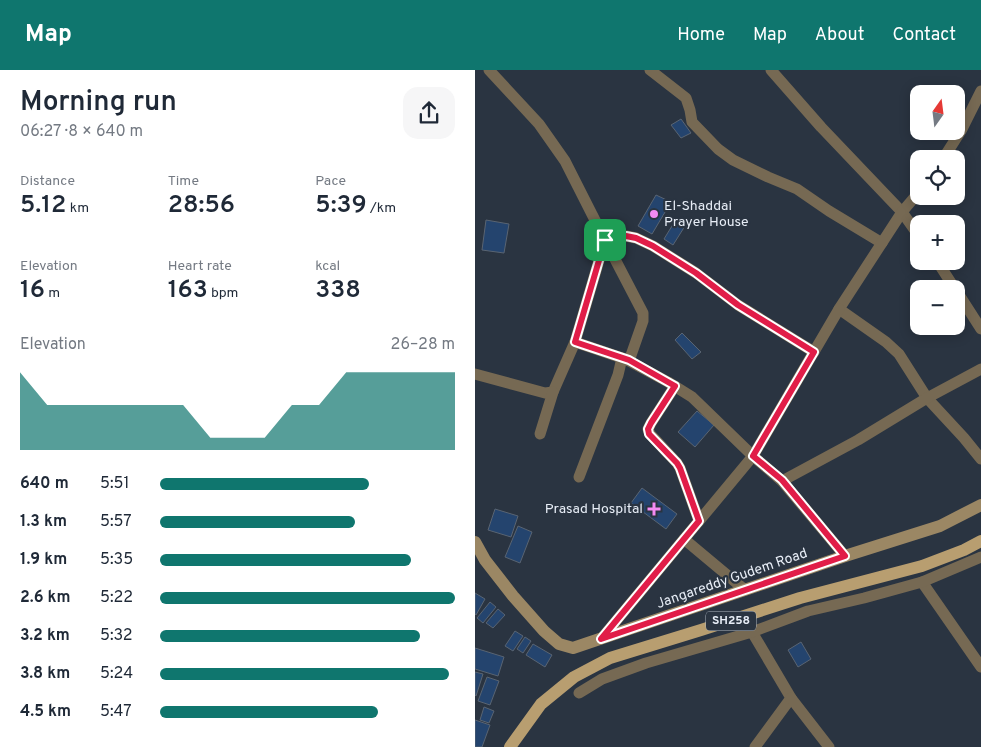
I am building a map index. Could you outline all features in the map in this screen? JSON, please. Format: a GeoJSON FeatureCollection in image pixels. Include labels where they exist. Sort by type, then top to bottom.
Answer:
{"type":"FeatureCollection","features":[{"type":"Feature","properties":{"kind":"main road","name":"Jangareddy Gudem Road"},"geometry":{"type":"LineString","coordinates":[[475,542],[485,560],[544,631],[559,644],[573,648],[940,526],[981,505]]}},
{"type":"Feature","properties":{"kind":"main road","name":"SH258"},"geometry":{"type":"LineString","coordinates":[[510,747],[541,704],[574,677],[610,658],[800,598],[922,566],[981,541]]}},
{"type":"Feature","properties":{"kind":"street"},"geometry":{"type":"LineString","coordinates":[[489,70],[539,124],[565,162],[643,313],[643,320],[618,375],[579,477]]}},
{"type":"Feature","properties":{"kind":"street"},"geometry":{"type":"LineString","coordinates":[[650,70],[685,98],[692,122],[717,149],[733,160],[797,189],[882,243]]}},
{"type":"Feature","properties":{"kind":"street"},"geometry":{"type":"LineString","coordinates":[[771,70],[821,127],[902,212],[910,223]]}},
{"type":"Feature","properties":{"kind":"street"},"geometry":{"type":"LineString","coordinates":[[949,150],[962,129],[981,91]]}},
{"type":"Feature","properties":{"kind":"street"},"geometry":{"type":"LineString","coordinates":[[601,639],[753,456],[839,309],[910,203]]}},
{"type":"Feature","properties":{"kind":"street"},"geometry":{"type":"LineString","coordinates":[[605,240],[626,236],[636,238],[653,246],[696,273],[738,305],[814,352]]}},
{"type":"Feature","properties":{"kind":"street"},"geometry":{"type":"LineString","coordinates":[[540,434],[553,392],[575,342],[605,240]]}},
{"type":"Feature","properties":{"kind":"street"},"geometry":{"type":"LineString","coordinates":[[965,303],[981,327]]}},
{"type":"Feature","properties":{"kind":"street"},"geometry":{"type":"LineString","coordinates":[[839,309],[886,342],[899,354],[927,398],[981,459]]}},
{"type":"Feature","properties":{"kind":"street"},"geometry":{"type":"LineString","coordinates":[[575,342],[625,359],[692,397],[753,456],[782,480],[845,556]]}},
{"type":"Feature","properties":{"kind":"street"},"geometry":{"type":"LineString","coordinates":[[782,480],[858,440],[927,398],[981,369]]}},
{"type":"Feature","properties":{"kind":"street"},"geometry":{"type":"LineString","coordinates":[[475,374],[545,393],[553,392]]}},
{"type":"Feature","properties":{"kind":"street"},"geometry":{"type":"LineString","coordinates":[[675,386],[648,429],[649,434],[680,468],[699,521]]}},
{"type":"Feature","properties":{"kind":"street"},"geometry":{"type":"LineString","coordinates":[[684,539],[745,590]]}},
{"type":"Feature","properties":{"kind":"street"},"geometry":{"type":"LineString","coordinates":[[579,693],[602,679],[646,663],[752,632],[808,611],[921,582],[981,557]]}},
{"type":"Feature","properties":{"kind":"street"},"geometry":{"type":"LineString","coordinates":[[921,582],[981,667]]}},
{"type":"Feature","properties":{"kind":"street"},"geometry":{"type":"LineString","coordinates":[[752,632],[791,698],[829,747]]}},
{"type":"Feature","properties":{"kind":"street"},"geometry":{"type":"LineString","coordinates":[[755,747],[791,698]]}},
{"type":"Feature","properties":{"kind":"building"},"geometry":{"type":"Polygon","coordinates":[[[681,119],[691,133],[681,138],[671,125],[681,119]]]}},
{"type":"Feature","properties":{"kind":"building","name":"El-Shaddai Prayer House"},"geometry":{"type":"Polygon","coordinates":[[[656,195],[671,202],[652,234],[638,226],[656,195]]]}},
{"type":"Feature","properties":{"kind":"building"},"geometry":{"type":"Polygon","coordinates":[[[486,220],[509,224],[504,253],[482,250],[486,220]]]}},
{"type":"Feature","properties":{"kind":"building"},"geometry":{"type":"Polygon","coordinates":[[[675,221],[685,226],[673,245],[664,239],[675,221]]]}},
{"type":"Feature","properties":{"kind":"building"},"geometry":{"type":"Polygon","coordinates":[[[682,333],[701,352],[692,359],[675,340],[682,333]]]}},
{"type":"Feature","properties":{"kind":"building"},"geometry":{"type":"Polygon","coordinates":[[[697,411],[714,425],[695,447],[678,432],[697,411]]]}},
{"type":"Feature","properties":{"kind":"building"},"geometry":{"type":"Polygon","coordinates":[[[642,488],[677,514],[666,529],[631,503],[642,488]]]}},
{"type":"Feature","properties":{"kind":"building"},"geometry":{"type":"Polygon","coordinates":[[[495,509],[518,516],[511,537],[488,530],[495,509]]]}},
{"type":"Feature","properties":{"kind":"building"},"geometry":{"type":"Polygon","coordinates":[[[518,526],[532,532],[520,563],[505,557],[518,526]]]}},
{"type":"Feature","properties":{"kind":"building"},"geometry":{"type":"Polygon","coordinates":[[[475,593],[485,599],[476,615],[475,614],[475,593]]]}},
{"type":"Feature","properties":{"kind":"building"},"geometry":{"type":"Polygon","coordinates":[[[490,602],[496,607],[483,623],[477,618],[490,602]]]}},
{"type":"Feature","properties":{"kind":"building"},"geometry":{"type":"Polygon","coordinates":[[[498,609],[505,615],[493,628],[486,623],[498,609]]]}},
{"type":"Feature","properties":{"kind":"building"},"geometry":{"type":"Polygon","coordinates":[[[515,631],[523,636],[513,651],[505,646],[515,631]]]}},
{"type":"Feature","properties":{"kind":"building"},"geometry":{"type":"Polygon","coordinates":[[[525,637],[531,641],[523,653],[517,649],[525,637]]]}},
{"type":"Feature","properties":{"kind":"building"},"geometry":{"type":"Polygon","coordinates":[[[801,642],[811,659],[798,667],[788,650],[801,642]]]}},
{"type":"Feature","properties":{"kind":"building"},"geometry":{"type":"Polygon","coordinates":[[[533,644],[552,655],[545,667],[526,655],[533,644]]]}},
{"type":"Feature","properties":{"kind":"building"},"geometry":{"type":"Polygon","coordinates":[[[475,648],[504,657],[498,676],[475,669],[475,648]]]}},
{"type":"Feature","properties":{"kind":"building"},"geometry":{"type":"Polygon","coordinates":[[[475,672],[483,674],[476,696],[475,695],[475,672]]]}},
{"type":"Feature","properties":{"kind":"building"},"geometry":{"type":"Polygon","coordinates":[[[487,677],[499,681],[490,705],[478,701],[487,677]]]}},
{"type":"Feature","properties":{"kind":"building"},"geometry":{"type":"Polygon","coordinates":[[[484,707],[494,711],[489,723],[480,720],[484,707]]]}},
{"type":"Feature","properties":{"kind":"building"},"geometry":{"type":"Polygon","coordinates":[[[475,720],[490,725],[482,747],[475,747],[475,720]]]}},
{"type":"Feature","properties":{"kind":"place","name":"El-Shaddai Prayer House"},"geometry":{"type":"Point","coordinates":[654,214]}},
{"type":"Feature","properties":{"kind":"place","name":"Prasad Hospital"},"geometry":{"type":"Point","coordinates":[654,509]}},
{"type":"Feature","properties":{"kind":"route"},"geometry":{"type":"LineString","coordinates":[[626,236],[636,238],[653,246],[696,273],[738,305],[814,352],[753,456],[782,480],[845,556],[601,639],[699,521],[680,468],[649,434],[648,429],[675,386],[629,360],[575,342],[605,240],[626,236]]}}]}
